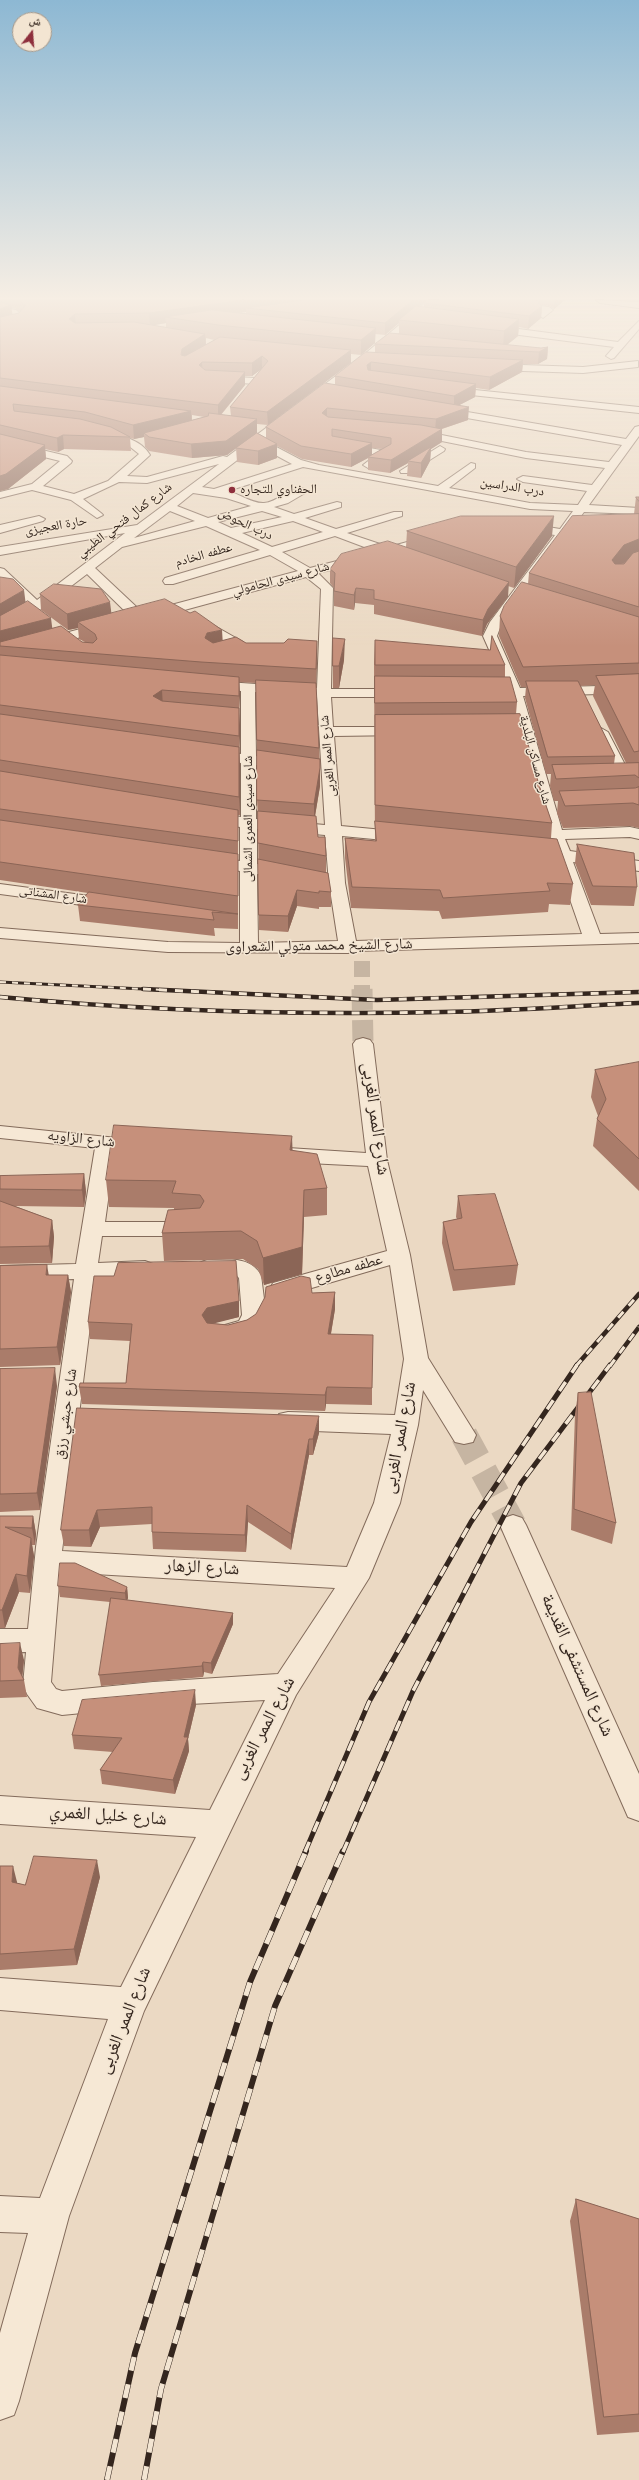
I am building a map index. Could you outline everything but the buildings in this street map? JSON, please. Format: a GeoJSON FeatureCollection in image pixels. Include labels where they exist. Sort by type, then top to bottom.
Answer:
{"type":"FeatureCollection","features":[{"type":"Feature","properties":{"kind":"street","name":"شارع كمال فتحي الطيبي"},"geometry":{"type":"LineString","coordinates":[[0,629],[34,608],[289,416]]}},
{"type":"Feature","properties":{"kind":"street"},"geometry":{"type":"LineString","coordinates":[[471,416],[628,443]]}},
{"type":"Feature","properties":{"kind":"street"},"geometry":{"type":"LineString","coordinates":[[256,428],[270,430]]}},
{"type":"Feature","properties":{"kind":"street"},"geometry":{"type":"LineString","coordinates":[[518,595],[639,429]]}},
{"type":"Feature","properties":{"kind":"street"},"geometry":{"type":"LineString","coordinates":[[75,498],[101,489],[119,479],[145,455],[142,450],[133,445],[89,431]]}},
{"type":"Feature","properties":{"kind":"street"},"geometry":{"type":"LineString","coordinates":[[398,431],[417,433],[526,455],[612,466]]}},
{"type":"Feature","properties":{"kind":"street"},"geometry":{"type":"LineString","coordinates":[[405,440],[417,433]]}},
{"type":"Feature","properties":{"kind":"street","name":"درب الدراسين"},"geometry":{"type":"LineString","coordinates":[[255,440],[302,464],[350,474],[530,506],[639,511]]}},
{"type":"Feature","properties":{"kind":"street"},"geometry":{"type":"LineString","coordinates":[[133,445],[146,442]]}},
{"type":"Feature","properties":{"kind":"street"},"geometry":{"type":"LineString","coordinates":[[0,443],[63,458],[67,461],[33,487],[1,495]]}},
{"type":"Feature","properties":{"kind":"street"},"geometry":{"type":"LineString","coordinates":[[334,443],[386,454],[350,474]]}},
{"type":"Feature","properties":{"kind":"street"},"geometry":{"type":"LineString","coordinates":[[388,481],[440,449]]}},
{"type":"Feature","properties":{"kind":"street"},"geometry":{"type":"LineString","coordinates":[[119,479],[147,480],[235,455]]}},
{"type":"Feature","properties":{"kind":"street"},"geometry":{"type":"LineString","coordinates":[[40,464],[62,466]]}},
{"type":"Feature","properties":{"kind":"street"},"geometry":{"type":"LineString","coordinates":[[215,492],[302,464]]}},
{"type":"Feature","properties":{"kind":"street"},"geometry":{"type":"LineString","coordinates":[[440,490],[471,466]]}},
{"type":"Feature","properties":{"kind":"street"},"geometry":{"type":"LineString","coordinates":[[523,479],[596,489]]}},
{"type":"Feature","properties":{"kind":"street"},"geometry":{"type":"LineString","coordinates":[[33,487],[75,498],[97,515]]}},
{"type":"Feature","properties":{"kind":"street"},"geometry":{"type":"LineString","coordinates":[[189,490],[215,492],[410,558]]}},
{"type":"Feature","properties":{"kind":"street"},"geometry":{"type":"LineString","coordinates":[[115,546],[262,507],[284,500],[301,491]]}},
{"type":"Feature","properties":{"kind":"street"},"geometry":{"type":"LineString","coordinates":[[229,532],[293,518],[337,505]]}},
{"type":"Feature","properties":{"kind":"street","name":"درب الحوض"},"geometry":{"type":"LineString","coordinates":[[168,506],[229,532],[309,572]]}},
{"type":"Feature","properties":{"kind":"street"},"geometry":{"type":"LineString","coordinates":[[530,506],[514,526],[564,533]]}},
{"type":"Feature","properties":{"kind":"street","name":"عطفه الخادم"},"geometry":{"type":"LineString","coordinates":[[169,581],[338,534],[398,514]]}},
{"type":"Feature","properties":{"kind":"street"},"geometry":{"type":"LineString","coordinates":[[0,529],[39,519]]}},
{"type":"Feature","properties":{"kind":"street","name":"حارة العجيزى"},"geometry":{"type":"LineString","coordinates":[[0,551],[140,527]]}},
{"type":"Feature","properties":{"kind":"street","name":"شارع سيدى الحامولي"},"geometry":{"type":"LineString","coordinates":[[0,654],[140,618],[447,535]]}},
{"type":"Feature","properties":{"kind":"street"},"geometry":{"type":"LineString","coordinates":[[87,567],[140,618]]}},
{"type":"Feature","properties":{"kind":"street"},"geometry":{"type":"LineString","coordinates":[[0,572],[43,619]]}},
{"type":"Feature","properties":{"kind":"street","name":"شارع الممر الغربى"},"geometry":{"type":"LineString","coordinates":[[309,572],[318,578],[327,588],[324,693],[335,830],[330,881],[348,948]]}},
{"type":"Feature","properties":{"kind":"street"},"geometry":{"type":"LineString","coordinates":[[219,582],[235,592]]}},
{"type":"Feature","properties":{"kind":"street"},"geometry":{"type":"LineString","coordinates":[[504,590],[533,600]]}},
{"type":"Feature","properties":{"kind":"street","name":"شارع مساكن البلدية"},"geometry":{"type":"LineString","coordinates":[[518,595],[495,625],[490,636],[515,693],[526,731],[546,781],[554,808],[556,835],[593,940]]}},
{"type":"Feature","properties":{"kind":"street"},"geometry":{"type":"LineString","coordinates":[[176,608],[238,645],[234,649],[214,654]]}},
{"type":"Feature","properties":{"kind":"street"},"geometry":{"type":"LineString","coordinates":[[54,628],[78,646]]}},
{"type":"Feature","properties":{"kind":"street"},"geometry":{"type":"LineString","coordinates":[[201,684],[324,693],[414,693]]}},
{"type":"Feature","properties":{"kind":"street","name":"شارع سيدى العمرى الشمالى"},"geometry":{"type":"LineString","coordinates":[[248,688],[241,720],[248,760],[249,866],[241,922],[249,949]]}},
{"type":"Feature","properties":{"kind":"street"},"geometry":{"type":"LineString","coordinates":[[469,693],[639,689]]}},
{"type":"Feature","properties":{"kind":"street"},"geometry":{"type":"LineString","coordinates":[[582,691],[588,705]]}},
{"type":"Feature","properties":{"kind":"street"},"geometry":{"type":"LineString","coordinates":[[595,718],[633,783]]}},
{"type":"Feature","properties":{"kind":"street"},"geometry":{"type":"LineString","coordinates":[[326,732],[422,731]]}},
{"type":"Feature","properties":{"kind":"street"},"geometry":{"type":"LineString","coordinates":[[510,731],[526,731]]}},
{"type":"Feature","properties":{"kind":"street"},"geometry":{"type":"LineString","coordinates":[[194,752],[301,768]]}},
{"type":"Feature","properties":{"kind":"street"},"geometry":{"type":"LineString","coordinates":[[316,770],[330,772]]}},
{"type":"Feature","properties":{"kind":"street"},"geometry":{"type":"LineString","coordinates":[[609,780],[633,783]]}},
{"type":"Feature","properties":{"kind":"street"},"geometry":{"type":"LineString","coordinates":[[194,814],[248,823],[421,839]]}},
{"type":"Feature","properties":{"kind":"street"},"geometry":{"type":"LineString","coordinates":[[556,835],[633,828]]}},
{"type":"Feature","properties":{"kind":"street"},"geometry":{"type":"LineString","coordinates":[[515,849],[562,854],[639,866]]}},
{"type":"Feature","properties":{"kind":"street"},"geometry":{"type":"LineString","coordinates":[[194,859],[249,866],[300,876]]}},
{"type":"Feature","properties":{"kind":"street","name":"شارع المشناتى"},"geometry":{"type":"LineString","coordinates":[[0,889],[132,907]]}},
{"type":"Feature","properties":{"kind":"street","name":"شارع الشيخ محمد متولي الشعراوى"},"geometry":{"type":"LineString","coordinates":[[0,933],[168,947],[249,949],[348,948],[637,939]]}},
{"type":"Feature","properties":{"kind":"street","name":"شارع الشيخ محمد متولي الشعراوى"},"geometry":{"type":"LineString","coordinates":[[0,947],[161,960],[247,963],[444,960],[637,939]]}},
{"type":"Feature","properties":{"kind":"street","name":"شارع الممر الغربى"},"geometry":{"type":"LineString","coordinates":[[0,2401],[51,2216],[130,2004],[216,1824],[286,1686],[356,1578],[387,1504],[406,1425],[416,1359],[399,1255],[377,1160],[363,1044]]}},
{"type":"Feature","properties":{"kind":"street","name":"شارع الزاويه"},"geometry":{"type":"LineString","coordinates":[[0,1132],[137,1145]]}},
{"type":"Feature","properties":{"kind":"street","name":"شارع حبشي رزق"},"geometry":{"type":"LineString","coordinates":[[106,1143],[88,1184],[92,1229],[86,1271],[61,1375],[67,1414],[52,1522],[37,1685],[47,1699],[62,1703],[168,1693],[286,1686]]}},
{"type":"Feature","properties":{"kind":"street"},"geometry":{"type":"LineString","coordinates":[[269,1153],[377,1160]]}},
{"type":"Feature","properties":{"kind":"street"},"geometry":{"type":"LineString","coordinates":[[92,1229],[193,1230]]}},
{"type":"Feature","properties":{"kind":"street","name":"عطفه مطاوع"},"geometry":{"type":"LineString","coordinates":[[252,1298],[399,1255]]}},
{"type":"Feature","properties":{"kind":"street"},"geometry":{"type":"LineString","coordinates":[[188,1268],[242,1268],[250,1275],[254,1316],[247,1327],[239,1331],[216,1332]]}},
{"type":"Feature","properties":{"kind":"street"},"geometry":{"type":"LineString","coordinates":[[0,1274],[165,1269]]}},
{"type":"Feature","properties":{"kind":"street"},"geometry":{"type":"LineString","coordinates":[[416,1359],[464,1434]]}},
{"type":"Feature","properties":{"kind":"street"},"geometry":{"type":"LineString","coordinates":[[67,1414],[91,1414]]}},
{"type":"Feature","properties":{"kind":"street"},"geometry":{"type":"LineString","coordinates":[[264,1420],[406,1425]]}},
{"type":"Feature","properties":{"kind":"street"},"geometry":{"type":"LineString","coordinates":[[27,1522],[52,1522]]}},
{"type":"Feature","properties":{"kind":"street","name":"شارع المستشفى القديمة"},"geometry":{"type":"LineString","coordinates":[[513,1525],[639,1807]]}},
{"type":"Feature","properties":{"kind":"street","name":"شارع الزهار"},"geometry":{"type":"LineString","coordinates":[[48,1561],[356,1578]]}},
{"type":"Feature","properties":{"kind":"street"},"geometry":{"type":"LineString","coordinates":[[0,1641],[42,1640]]}},
{"type":"Feature","properties":{"kind":"street","name":"شارع خليل الغمري"},"geometry":{"type":"LineString","coordinates":[[0,1810],[216,1824]]}},
{"type":"Feature","properties":{"kind":"street"},"geometry":{"type":"LineString","coordinates":[[0,1994],[130,2004]]}},
{"type":"Feature","properties":{"kind":"street"},"geometry":{"type":"LineString","coordinates":[[0,2214],[51,2216]]}},
{"type":"Feature","properties":{"kind":"tunnel"},"geometry":{"type":"LineString","coordinates":[[362,961],[362,989]]}},
{"type":"Feature","properties":{"kind":"tunnel"},"geometry":{"type":"LineString","coordinates":[[362,989],[363,1044]]}},
{"type":"Feature","properties":{"kind":"tunnel"},"geometry":{"type":"LineString","coordinates":[[464,1435],[513,1525]]}},
{"type":"Feature","properties":{"kind":"railway"},"geometry":{"type":"LineString","coordinates":[[0,982],[157,990]]}},
{"type":"Feature","properties":{"kind":"railway"},"geometry":{"type":"LineString","coordinates":[[143,989],[157,990]]}},
{"type":"Feature","properties":{"kind":"railway"},"geometry":{"type":"LineString","coordinates":[[157,990],[377,1000],[639,992]]}},
{"type":"Feature","properties":{"kind":"railway"},"geometry":{"type":"LineString","coordinates":[[157,990],[164,990]]}},
{"type":"Feature","properties":{"kind":"railway"},"geometry":{"type":"LineString","coordinates":[[0,997],[166,1009],[333,1013],[516,1010],[639,1003]]}},
{"type":"Feature","properties":{"kind":"railway"},"geometry":{"type":"LineString","coordinates":[[576,1366],[639,1294]]}},
{"type":"Feature","properties":{"kind":"railway"},"geometry":{"type":"LineString","coordinates":[[610,1366],[639,1327]]}},
{"type":"Feature","properties":{"kind":"railway"},"geometry":{"type":"LineString","coordinates":[[305,1852],[369,1702],[471,1522],[577,1365]]}},
{"type":"Feature","properties":{"kind":"railway"},"geometry":{"type":"LineString","coordinates":[[343,1852],[413,1691],[521,1483],[610,1365]]}},
{"type":"Feature","properties":{"kind":"railway"},"geometry":{"type":"LineString","coordinates":[[107,2480],[135,2353],[250,1982],[306,1851]]}},
{"type":"Feature","properties":{"kind":"railway"},"geometry":{"type":"LineString","coordinates":[[144,2480],[161,2389],[275,2006],[343,1851]]}},
{"type":"Feature","properties":{"kind":"place","name":"الحفناوي للتجاره"},"geometry":{"type":"Point","coordinates":[232,490]}}]}
